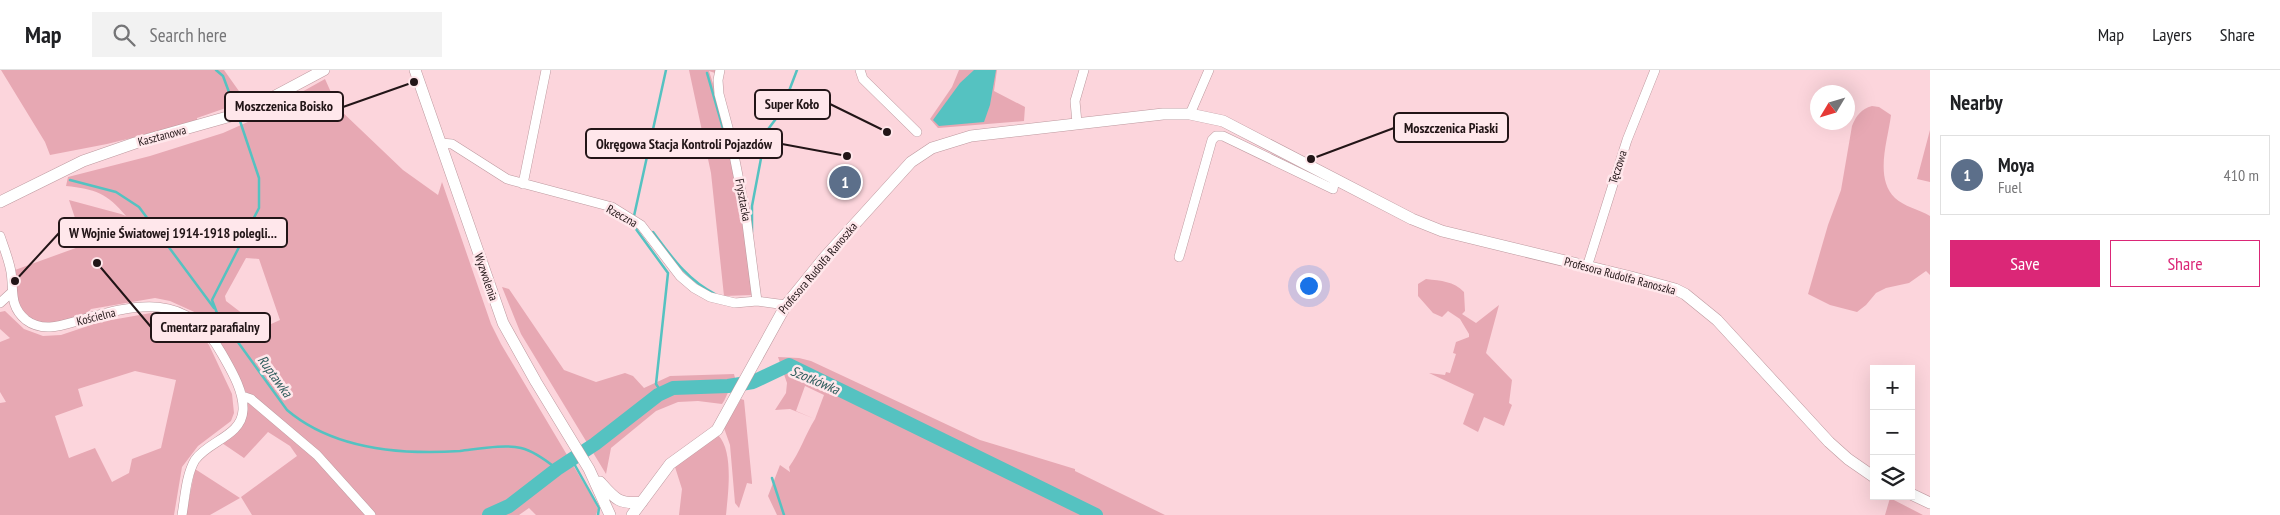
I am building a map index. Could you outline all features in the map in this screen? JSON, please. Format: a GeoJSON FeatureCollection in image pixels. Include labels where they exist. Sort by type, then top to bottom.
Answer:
{"type":"FeatureCollection","features":[{"type":"Feature","properties":{"kind":"street","name":"Kasztanowa"},"geometry":{"type":"LineString","coordinates":[[0,202],[83,161],[135,143],[245,112],[324,70]]}},
{"type":"Feature","properties":{"kind":"street","name":"Wyzwolenia"},"geometry":{"type":"LineString","coordinates":[[415,70],[503,322],[525,363],[587,466]]}},
{"type":"Feature","properties":{"kind":"street"},"geometry":{"type":"LineString","coordinates":[[523,184],[546,70]]}},
{"type":"Feature","properties":{"kind":"street","name":"Frysztacka"},"geometry":{"type":"LineString","coordinates":[[720,70],[718,80],[719,94],[730,135],[746,216],[757,301]]}},
{"type":"Feature","properties":{"kind":"street"},"geometry":{"type":"LineString","coordinates":[[860,70],[864,79],[917,132]]}},
{"type":"Feature","properties":{"kind":"street"},"geometry":{"type":"LineString","coordinates":[[1076,123],[1075,101],[1084,70]]}},
{"type":"Feature","properties":{"kind":"street"},"geometry":{"type":"LineString","coordinates":[[1190,114],[1210,70]]}},
{"type":"Feature","properties":{"kind":"street","name":"Tęczowa"},"geometry":{"type":"LineString","coordinates":[[1587,267],[1627,140],[1654,70]]}},
{"type":"Feature","properties":{"kind":"street","name":"Profesora Rudolfa Ranoszka"},"geometry":{"type":"LineString","coordinates":[[632,515],[670,464],[716,430],[786,305],[881,194],[911,162],[952,141],[971,136],[1163,114],[1190,114],[1223,121],[1412,219],[1442,231],[1664,286],[1693,298],[1733,336],[1829,442],[1848,459],[1870,474]]}},
{"type":"Feature","properties":{"kind":"street"},"geometry":{"type":"LineString","coordinates":[[1179,257],[1212,140],[1216,136],[1223,136],[1333,189],[1336,180]]}},
{"type":"Feature","properties":{"kind":"street","name":"Rzeczna"},"geometry":{"type":"LineString","coordinates":[[441,143],[452,144],[507,180],[612,207],[640,225],[668,262],[694,288],[722,301],[735,303],[757,301],[786,305]]}},
{"type":"Feature","properties":{"kind":"street","name":"Kościelna"},"geometry":{"type":"LineString","coordinates":[[0,236],[11,271],[13,303],[20,315],[32,324],[53,328],[110,313],[144,307],[167,307],[180,312],[200,324],[210,335],[226,362],[242,396],[242,418],[237,427],[201,452],[194,462],[182,515]]}},
{"type":"Feature","properties":{"kind":"street"},"geometry":{"type":"LineString","coordinates":[[0,303],[11,294]]}},
{"type":"Feature","properties":{"kind":"street"},"geometry":{"type":"LineString","coordinates":[[242,396],[251,399],[310,449],[371,515]]}},
{"type":"Feature","properties":{"kind":"street"},"geometry":{"type":"LineString","coordinates":[[587,466],[609,492],[620,501],[629,504],[642,502]]}},
{"type":"Feature","properties":{"kind":"street"},"geometry":{"type":"LineString","coordinates":[[587,466],[611,514]]}},
{"type":"Feature","properties":{"kind":"street"},"geometry":{"type":"LineString","coordinates":[[1915,496],[1930,502]]}},
{"type":"Feature","properties":{"kind":"street"},"geometry":{"type":"LineString","coordinates":[[620,501],[627,515]]}},
{"type":"Feature","properties":{"kind":"shaded area"},"geometry":{"type":"Polygon","coordinates":[[[1,70],[224,70],[246,101],[197,118],[197,122],[107,144],[50,155],[45,142],[1,70]]]}},
{"type":"Feature","properties":{"kind":"shaded area"},"geometry":{"type":"Polygon","coordinates":[[[689,70],[716,70],[715,73],[709,71],[718,99],[731,154],[753,295],[724,296],[711,173],[689,70]]]}},
{"type":"Feature","properties":{"kind":"shaded area"},"geometry":{"type":"Polygon","coordinates":[[[959,70],[997,70],[994,91],[1025,107],[1024,121],[938,128],[930,119],[952,87],[959,70]]]}},
{"type":"Feature","properties":{"kind":"shaded area"},"geometry":{"type":"Polygon","coordinates":[[[325,79],[338,108],[403,170],[438,195],[442,182],[491,324],[592,497],[598,509],[596,515],[536,515],[529,508],[519,515],[374,515],[257,399],[243,390],[219,340],[201,315],[170,301],[155,298],[91,309],[82,316],[62,322],[45,324],[31,319],[25,314],[20,307],[17,297],[14,280],[15,270],[84,245],[69,200],[126,216],[113,202],[100,194],[66,186],[68,177],[150,156],[223,133],[250,121],[325,79]],[[246,258],[225,296],[226,301],[243,314],[252,324],[256,322],[260,329],[280,320],[259,259],[246,258]]]}},
{"type":"Feature","properties":{"kind":"shaded area"},"geometry":{"type":"Polygon","coordinates":[[[1872,106],[1879,107],[1891,115],[1885,147],[1885,180],[1889,190],[1898,201],[1930,216],[1930,275],[1926,271],[1909,283],[1886,288],[1876,293],[1857,312],[1830,305],[1808,294],[1828,225],[1841,190],[1851,130],[1855,130],[1855,119],[1865,109],[1872,106]]]}},
{"type":"Feature","properties":{"kind":"shaded area"},"geometry":{"type":"Polygon","coordinates":[[[1930,130],[1930,182],[1917,179],[1930,130]]]}},
{"type":"Feature","properties":{"kind":"shaded area"},"geometry":{"type":"Polygon","coordinates":[[[1426,279],[1442,281],[1460,288],[1464,292],[1465,311],[1462,314],[1476,323],[1499,305],[1486,353],[1512,380],[1509,403],[1512,405],[1504,426],[1484,417],[1478,432],[1463,424],[1474,394],[1429,373],[1445,375],[1446,372],[1450,373],[1456,354],[1453,353],[1456,342],[1469,337],[1469,334],[1460,319],[1448,311],[1442,317],[1433,313],[1418,296],[1418,284],[1426,279]]]}},
{"type":"Feature","properties":{"kind":"shaded area"},"geometry":{"type":"Polygon","coordinates":[[[502,287],[509,289],[564,370],[596,382],[625,373],[633,376],[644,388],[670,376],[734,374],[735,378],[722,404],[698,401],[678,402],[656,411],[611,448],[606,474],[521,334],[502,287]]]}},
{"type":"Feature","properties":{"kind":"shaded area"},"geometry":{"type":"Polygon","coordinates":[[[5,311],[24,329],[43,336],[61,335],[100,322],[151,313],[168,315],[183,321],[198,331],[209,345],[232,394],[234,413],[231,421],[198,446],[182,467],[174,515],[0,515],[0,403],[6,402],[0,392],[0,342],[10,338],[0,329],[0,312],[5,311]],[[135,371],[78,389],[83,406],[55,416],[69,458],[95,448],[112,482],[129,473],[132,459],[161,448],[176,380],[135,371]]]}},
{"type":"Feature","properties":{"kind":"shaded area"},"geometry":{"type":"Polygon","coordinates":[[[778,357],[799,358],[811,361],[980,440],[1075,469],[1075,471],[1165,515],[777,515],[768,496],[780,465],[790,472],[789,467],[815,419],[790,409],[775,410],[786,393],[787,383],[778,357]],[[805,386],[796,411],[815,419],[824,395],[805,386]]]}},
{"type":"Feature","properties":{"kind":"shaded area"},"geometry":{"type":"Polygon","coordinates":[[[741,399],[744,400],[752,484],[747,483],[739,508],[735,503],[730,445],[724,428],[741,399]]]}},
{"type":"Feature","properties":{"kind":"shaded area"},"geometry":{"type":"Polygon","coordinates":[[[249,402],[307,451],[366,515],[252,515],[241,497],[297,456],[290,446],[268,432],[244,458],[222,443],[249,402]]]}},
{"type":"Feature","properties":{"kind":"shaded area"},"geometry":{"type":"Polygon","coordinates":[[[718,435],[723,442],[728,462],[729,485],[726,515],[679,515],[682,489],[675,467],[718,435]]]}},
{"type":"Feature","properties":{"kind":"shaded area"},"geometry":{"type":"Polygon","coordinates":[[[195,469],[240,498],[210,515],[186,515],[195,469]]]}},
{"type":"Feature","properties":{"kind":"shaded area"},"geometry":{"type":"Polygon","coordinates":[[[1889,500],[1894,500],[1923,515],[1885,515],[1889,500]]]}},
{"type":"Feature","properties":{"kind":"water"},"geometry":{"type":"Polygon","coordinates":[[[974,70],[996,70],[990,105],[984,122],[939,126],[933,120],[960,83],[974,70]]]}},
{"type":"Feature","properties":{"kind":"waterway","name":"Ruptawka"},"geometry":{"type":"LineString","coordinates":[[216,70],[223,76],[236,111]]}},
{"type":"Feature","properties":{"kind":"waterway"},"geometry":{"type":"LineString","coordinates":[[634,216],[666,70]]}},
{"type":"Feature","properties":{"kind":"waterway"},"geometry":{"type":"LineString","coordinates":[[752,232],[752,206],[766,132],[781,112],[797,70]]}},
{"type":"Feature","properties":{"kind":"waterway"},"geometry":{"type":"LineString","coordinates":[[707,73],[726,139]]}},
{"type":"Feature","properties":{"kind":"waterway","name":"Ruptawka"},"geometry":{"type":"LineString","coordinates":[[239,118],[259,178],[259,208],[212,300],[217,313],[287,410],[326,434],[347,442],[369,447],[415,452],[515,447],[526,449],[557,469]]}},
{"type":"Feature","properties":{"kind":"waterway"},"geometry":{"type":"LineString","coordinates":[[70,180],[116,192],[139,207],[214,308]]}},
{"type":"Feature","properties":{"kind":"waterway"},"geometry":{"type":"LineString","coordinates":[[633,225],[668,273],[656,384],[662,393]]}},
{"type":"Feature","properties":{"kind":"waterway"},"geometry":{"type":"LineString","coordinates":[[653,232],[688,275],[715,294]]}},
{"type":"Feature","properties":{"kind":"waterway","name":"Szotkówka"},"geometry":{"type":"LineString","coordinates":[[489,515],[509,506],[557,469],[595,444],[658,395],[673,388],[728,386],[753,382],[789,365],[1096,515]]}},
{"type":"Feature","properties":{"kind":"waterway"},"geometry":{"type":"LineString","coordinates":[[572,460],[599,508],[598,515]]}},
{"type":"Feature","properties":{"kind":"waterway"},"geometry":{"type":"LineString","coordinates":[[772,478],[784,515]]}},
{"type":"Feature","properties":{"kind":"place","name":"Moszczenica Boisko"},"geometry":{"type":"Point","coordinates":[414,82]}},
{"type":"Feature","properties":{"kind":"place","name":"Super Koło"},"geometry":{"type":"Point","coordinates":[887,132]}},
{"type":"Feature","properties":{"kind":"place","name":"Okręgowa Stacja Kontroli Pojazdów"},"geometry":{"type":"Point","coordinates":[847,156]}},
{"type":"Feature","properties":{"kind":"place","name":"Moszczenica Piaski"},"geometry":{"type":"Point","coordinates":[1311,159]}},
{"type":"Feature","properties":{"kind":"place","name":"Moya"},"geometry":{"type":"Point","coordinates":[845,182]}},
{"type":"Feature","properties":{"kind":"place","name":"Cmentarz parafialny"},"geometry":{"type":"Point","coordinates":[97,263]}},
{"type":"Feature","properties":{"kind":"place","name":"W Wojnie Światowej 1914-1918 polegli..."},"geometry":{"type":"Point","coordinates":[15,281]}}]}
